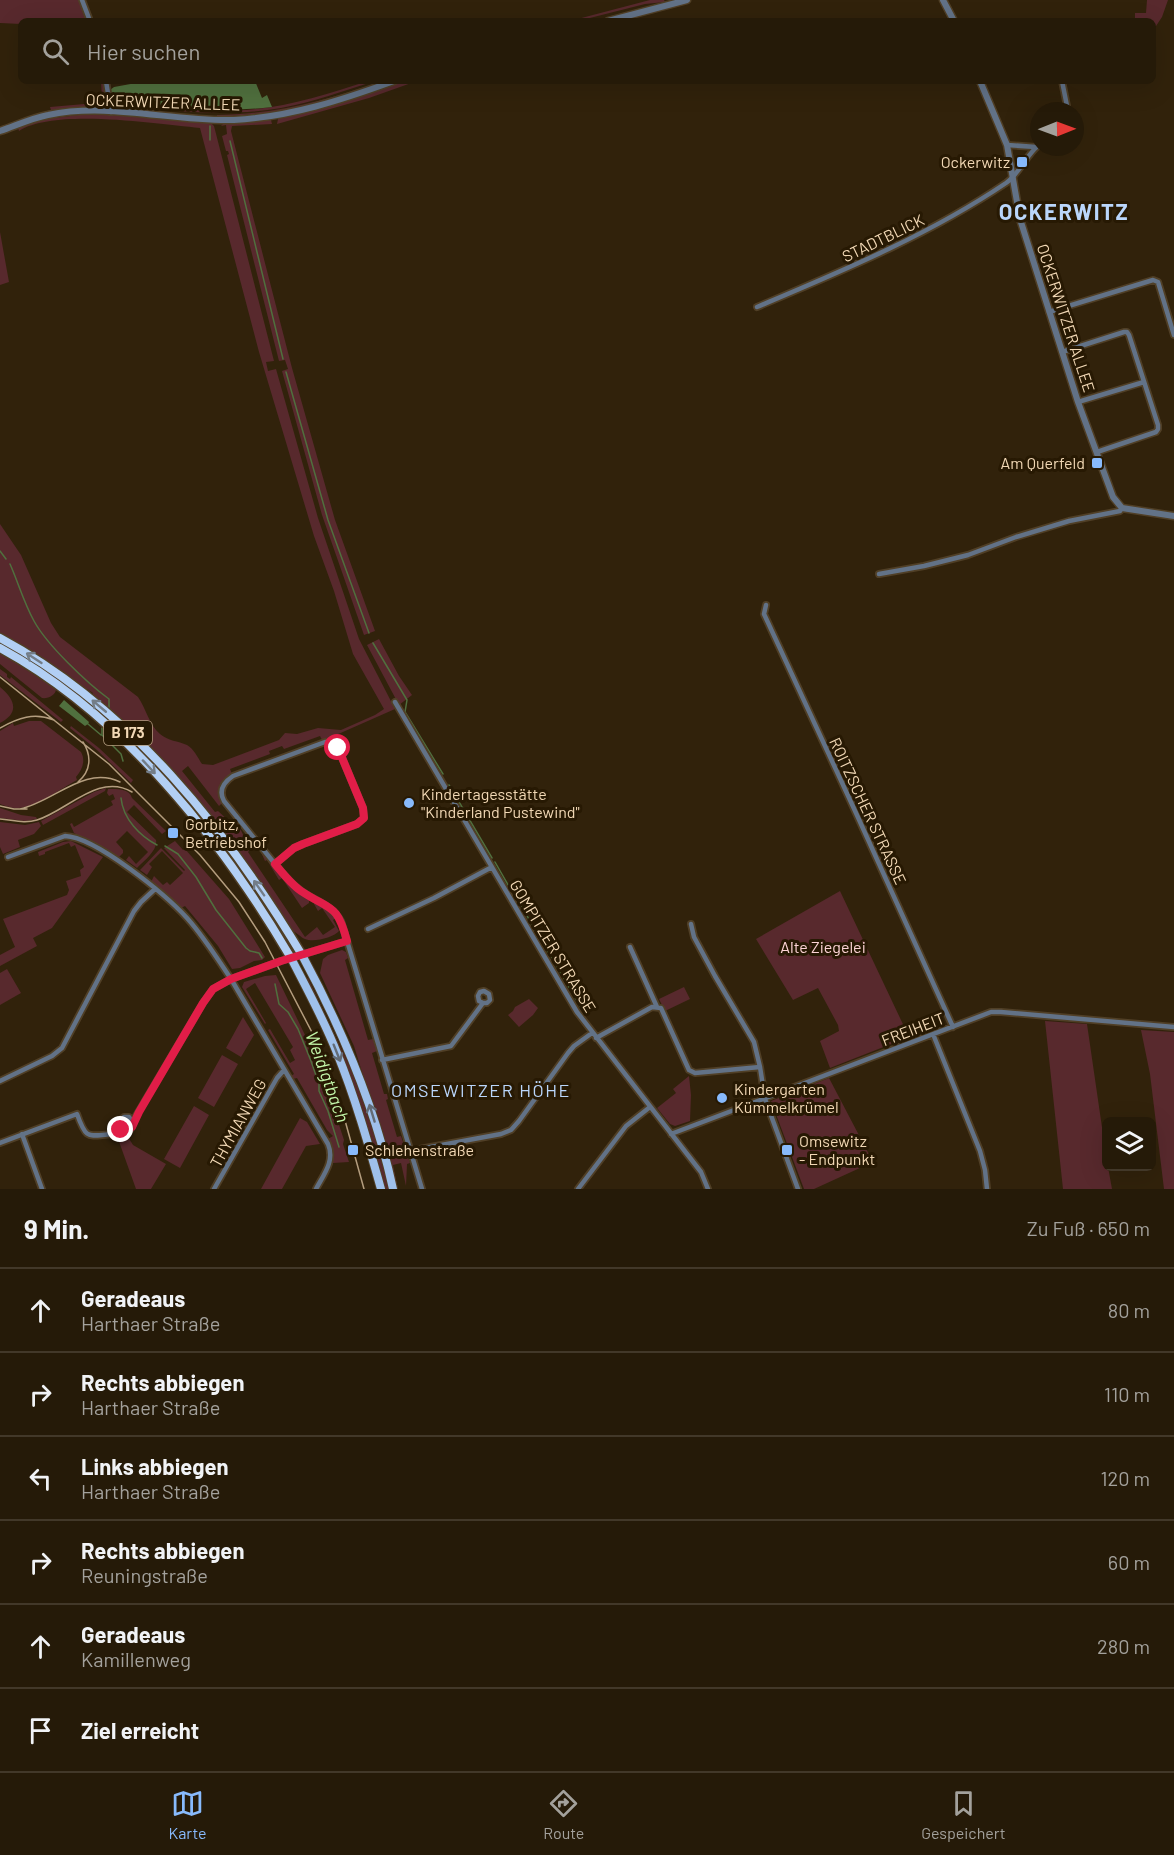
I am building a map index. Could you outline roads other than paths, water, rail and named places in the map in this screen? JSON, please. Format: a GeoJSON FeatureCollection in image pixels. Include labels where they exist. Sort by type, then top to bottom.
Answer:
{"type":"FeatureCollection","features":[{"type":"Feature","properties":{"kind":"highway","name":"B 173"},"geometry":{"type":"LineString","coordinates":[[0,638],[67,680],[149,753],[237,856],[271,904],[302,955]]}},
{"type":"Feature","properties":{"kind":"highway","name":"B 173"},"geometry":{"type":"LineString","coordinates":[[0,648],[62,688],[100,719],[142,760],[188,811],[236,872],[291,958]]}},
{"type":"Feature","properties":{"kind":"main road","name":"B 173"},"geometry":{"type":"LineString","coordinates":[[302,955],[332,1010],[350,1052],[366,1094],[393,1189]]}},
{"type":"Feature","properties":{"kind":"main road","name":"B 173"},"geometry":{"type":"LineString","coordinates":[[291,958],[320,1015],[344,1070],[360,1115],[381,1189]]}},
{"type":"Feature","properties":{"kind":"street"},"geometry":{"type":"LineString","coordinates":[[82,0],[89,18]]}},
{"type":"Feature","properties":{"kind":"street"},"geometry":{"type":"LineString","coordinates":[[619,18],[687,0]]}},
{"type":"Feature","properties":{"kind":"street"},"geometry":{"type":"LineString","coordinates":[[943,0],[952,18]]}},
{"type":"Feature","properties":{"kind":"street"},"geometry":{"type":"LineString","coordinates":[[106,84],[111,112]]}},
{"type":"Feature","properties":{"kind":"street","name":"OCKERWITZER ALLEE"},"geometry":{"type":"LineString","coordinates":[[0,131],[46,115],[87,111],[216,120],[250,119],[304,110],[386,84]]}},
{"type":"Feature","properties":{"kind":"street","name":"OCKERWITZER ALLEE"},"geometry":{"type":"LineString","coordinates":[[981,84],[1007,145],[1020,219],[1078,402],[1113,497],[1122,508]]}},
{"type":"Feature","properties":{"kind":"street"},"geometry":{"type":"LineString","coordinates":[[1063,84],[1066,102]]}},
{"type":"Feature","properties":{"kind":"street"},"geometry":{"type":"LineString","coordinates":[[1007,145],[1030,146]]}},
{"type":"Feature","properties":{"kind":"street"},"geometry":{"type":"LineString","coordinates":[[1013,177],[1030,156]]}},
{"type":"Feature","properties":{"kind":"street","name":"STADTBLICK"},"geometry":{"type":"LineString","coordinates":[[757,307],[837,273],[938,224],[1013,177]]}},
{"type":"Feature","properties":{"kind":"street"},"geometry":{"type":"LineString","coordinates":[[1049,312],[1153,280],[1158,282],[1174,335]]}},
{"type":"Feature","properties":{"kind":"street"},"geometry":{"type":"LineString","coordinates":[[1062,352],[1127,332],[1129,335],[1158,429],[1156,432],[1097,452]]}},
{"type":"Feature","properties":{"kind":"street"},"geometry":{"type":"LineString","coordinates":[[1078,402],[1144,382]]}},
{"type":"Feature","properties":{"kind":"street"},"geometry":{"type":"LineString","coordinates":[[879,574],[968,555],[1016,537],[1069,521],[1120,511],[1122,508],[1174,516]]}},
{"type":"Feature","properties":{"kind":"street","name":"ROITZSCHER STRASSE"},"geometry":{"type":"LineString","coordinates":[[766,605],[764,614],[953,1027]]}},
{"type":"Feature","properties":{"kind":"street","name":"GOMPITZER STRASSE"},"geometry":{"type":"LineString","coordinates":[[394,702],[577,1012],[701,1172],[708,1189]]}},
{"type":"Feature","properties":{"kind":"street"},"geometry":{"type":"LineString","coordinates":[[275,864],[294,848],[357,824],[364,818],[363,808],[338,748],[332,742],[325,742],[233,776],[222,789],[224,801],[275,864],[291,883],[337,913],[422,1189]]}},
{"type":"Feature","properties":{"kind":"street"},"geometry":{"type":"LineString","coordinates":[[8,857],[65,836],[72,836],[103,851],[155,889],[186,916],[231,979],[331,1151],[330,1163],[316,1189]]}},
{"type":"Feature","properties":{"kind":"street"},"geometry":{"type":"LineString","coordinates":[[368,928],[434,898],[492,867]]}},
{"type":"Feature","properties":{"kind":"street"},"geometry":{"type":"LineString","coordinates":[[0,1081],[52,1056],[62,1048],[134,911],[155,889]]}},
{"type":"Feature","properties":{"kind":"street"},"geometry":{"type":"LineString","coordinates":[[691,924],[694,937],[709,967],[753,1042],[765,1099],[798,1189]]}},
{"type":"Feature","properties":{"kind":"street"},"geometry":{"type":"LineString","coordinates":[[133,1123],[208,996],[223,982],[347,941]]}},
{"type":"Feature","properties":{"kind":"street"},"geometry":{"type":"LineString","coordinates":[[630,947],[657,1007]]}},
{"type":"Feature","properties":{"kind":"street"},"geometry":{"type":"LineString","coordinates":[[382,1060],[451,1046],[483,1004]]}},
{"type":"Feature","properties":{"kind":"street"},"geometry":{"type":"LineString","coordinates":[[596,1038],[652,1007],[657,1007],[661,1008],[689,1070],[695,1073],[760,1067]]}},
{"type":"Feature","properties":{"kind":"street","name":"FREIHEIT"},"geometry":{"type":"LineString","coordinates":[[671,1134],[996,1011],[1174,1027]]}},
{"type":"Feature","properties":{"kind":"street"},"geometry":{"type":"LineString","coordinates":[[409,1151],[501,1134],[511,1130],[568,1053],[592,1033]]}},
{"type":"Feature","properties":{"kind":"street"},"geometry":{"type":"LineString","coordinates":[[933,1034],[980,1151],[987,1189]]}},
{"type":"Feature","properties":{"kind":"street","name":"THYMIANWEG"},"geometry":{"type":"LineString","coordinates":[[214,1189],[277,1078],[284,1070]]}},
{"type":"Feature","properties":{"kind":"street"},"geometry":{"type":"LineString","coordinates":[[578,1189],[626,1126],[650,1107]]}},
{"type":"Feature","properties":{"kind":"street"},"geometry":{"type":"LineString","coordinates":[[0,1143],[77,1114],[83,1132],[88,1136],[116,1134]]}},
{"type":"Feature","properties":{"kind":"street"},"geometry":{"type":"LineString","coordinates":[[22,1134],[42,1189]]}},
{"type":"Feature","properties":{"kind":"waterway"},"geometry":{"type":"LineString","coordinates":[[210,126],[210,140]]}},
{"type":"Feature","properties":{"kind":"waterway"},"geometry":{"type":"LineString","coordinates":[[230,141],[283,359]]}},
{"type":"Feature","properties":{"kind":"waterway"},"geometry":{"type":"LineString","coordinates":[[286,372],[328,520],[369,633]]}},
{"type":"Feature","properties":{"kind":"waterway","name":"Weidigtbach"},"geometry":{"type":"LineString","coordinates":[[0,551],[6,559]]}},
{"type":"Feature","properties":{"kind":"waterway","name":"Weidigtbach"},"geometry":{"type":"LineString","coordinates":[[10,564],[27,607],[40,631],[68,663],[109,699],[109,708]]}},
{"type":"Feature","properties":{"kind":"waterway"},"geometry":{"type":"LineString","coordinates":[[373,643],[407,700],[405,712],[443,774]]}},
{"type":"Feature","properties":{"kind":"waterway"},"geometry":{"type":"LineString","coordinates":[[88,724],[101,735]]}},
{"type":"Feature","properties":{"kind":"waterway","name":"Weidigtbach"},"geometry":{"type":"LineString","coordinates":[[102,728],[102,735],[121,754],[123,761]]}},
{"type":"Feature","properties":{"kind":"waterway"},"geometry":{"type":"LineString","coordinates":[[449,785],[492,858]]}},
{"type":"Feature","properties":{"kind":"waterway","name":"Weidigtbach"},"geometry":{"type":"LineString","coordinates":[[121,798],[122,806],[133,826],[157,845]]}},
{"type":"Feature","properties":{"kind":"waterway","name":"Weidigtbach"},"geometry":{"type":"LineString","coordinates":[[165,846],[178,854],[196,877],[216,910],[246,948],[259,953],[262,958]]}},
{"type":"Feature","properties":{"kind":"waterway"},"geometry":{"type":"LineString","coordinates":[[495,862],[511,890]]}},
{"type":"Feature","properties":{"kind":"waterway"},"geometry":{"type":"LineString","coordinates":[[514,893],[530,921]]}},
{"type":"Feature","properties":{"kind":"waterway"},"geometry":{"type":"LineString","coordinates":[[532,925],[548,952]]}},
{"type":"Feature","properties":{"kind":"waterway"},"geometry":{"type":"LineString","coordinates":[[551,956],[585,1015]]}},
{"type":"Feature","properties":{"kind":"waterway","name":"Weidigtbach"},"geometry":{"type":"LineString","coordinates":[[275,984],[279,1004],[288,1012],[298,1029],[311,1061],[339,1147]]}},
{"type":"Feature","properties":{"kind":"tram line"},"geometry":{"type":"LineString","coordinates":[[0,677],[109,764],[200,855],[239,902],[265,942],[316,1040],[341,1106],[364,1189]]}},
{"type":"Feature","properties":{"kind":"tram line"},"geometry":{"type":"LineString","coordinates":[[0,728],[26,717],[40,716],[54,720]]}},
{"type":"Feature","properties":{"kind":"tram line"},"geometry":{"type":"LineString","coordinates":[[78,782],[86,773],[89,763],[83,742]]}},
{"type":"Feature","properties":{"kind":"tram line"},"geometry":{"type":"LineString","coordinates":[[20,809],[82,781],[107,778],[120,782]]}},
{"type":"Feature","properties":{"kind":"tram line"},"geometry":{"type":"LineString","coordinates":[[0,819],[23,822],[37,820],[83,795],[107,787],[120,787],[132,792]]}},
{"type":"Feature","properties":{"kind":"tram line"},"geometry":{"type":"LineString","coordinates":[[0,806],[27,809]]}},
{"type":"Feature","properties":{"kind":"place","name":"Ockerwitz"},"geometry":{"type":"Point","coordinates":[1022,162]}},
{"type":"Feature","properties":{"kind":"place","name":"Am Querfeld"},"geometry":{"type":"Point","coordinates":[1097,463]}},
{"type":"Feature","properties":{"kind":"place","name":"Kindertagesstätte \"Kinderland Pustewind\""},"geometry":{"type":"Point","coordinates":[409,803]}},
{"type":"Feature","properties":{"kind":"place","name":"Gorbitz, Betriebshof"},"geometry":{"type":"Point","coordinates":[173,833]}},
{"type":"Feature","properties":{"kind":"place","name":"Kindergarten Kümmelkrümel"},"geometry":{"type":"Point","coordinates":[722,1098]}},
{"type":"Feature","properties":{"kind":"place","name":"Schlehenstraße"},"geometry":{"type":"Point","coordinates":[353,1150]}},
{"type":"Feature","properties":{"kind":"place","name":"Omsewitz - Endpunkt"},"geometry":{"type":"Point","coordinates":[787,1150]}},
{"type":"Feature","properties":{"kind":"district","name":"OCKERWITZ"},"geometry":{"type":"Point","coordinates":[1064,212]}},
{"type":"Feature","properties":{"kind":"district","name":"OMSEWITZER HÖHE"},"geometry":{"type":"Point","coordinates":[481,1091]}},
{"type":"Feature","properties":{"kind":"park label","name":"Alte Ziegelei"},"geometry":{"type":"Point","coordinates":[823,947]}}]}
